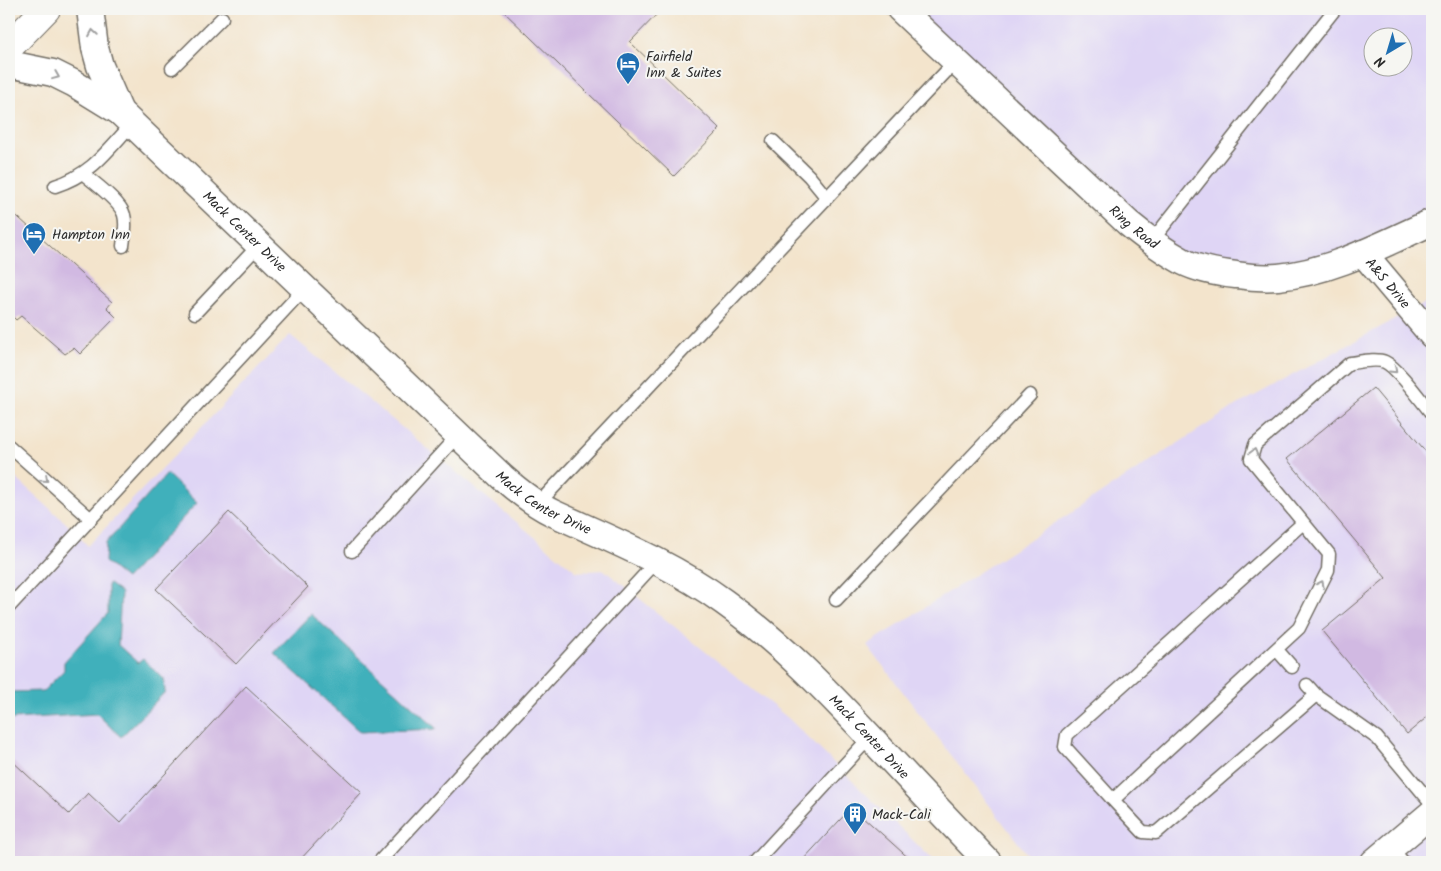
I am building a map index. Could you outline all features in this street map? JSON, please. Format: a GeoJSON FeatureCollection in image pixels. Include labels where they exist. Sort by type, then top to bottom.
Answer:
{"type":"FeatureCollection","features":[{"type":"Feature","properties":{"kind":"main road"},"geometry":{"type":"LineString","coordinates":[[9,47],[46,9]]}},
{"type":"Feature","properties":{"kind":"street","name":"Mack Center Drive"},"geometry":{"type":"LineString","coordinates":[[90,9],[100,66],[126,118]]}},
{"type":"Feature","properties":{"kind":"street","name":"Ring Road"},"geometry":{"type":"LineString","coordinates":[[900,9],[1101,199],[1151,242],[1186,263],[1207,270],[1255,277],[1278,277],[1304,273],[1363,253],[1432,222]]}},
{"type":"Feature","properties":{"kind":"street","name":"Mack Center Drive"},"geometry":{"type":"LineString","coordinates":[[9,64],[53,74],[73,83],[126,118],[502,477],[536,505],[658,560],[724,602],[780,646],[812,676],[988,862]]}},
{"type":"Feature","properties":{"kind":"street","name":"A&S Drive"},"geometry":{"type":"LineString","coordinates":[[1363,253],[1432,335]]}},
{"type":"Feature","properties":{"kind":"street"},"geometry":{"type":"LineString","coordinates":[[1389,858],[1432,813]]}},
{"type":"Feature","properties":{"kind":"lane"},"geometry":{"type":"LineString","coordinates":[[1151,242],[1335,9]]}},
{"type":"Feature","properties":{"kind":"lane"},"geometry":{"type":"LineString","coordinates":[[172,68],[222,18]]}},
{"type":"Feature","properties":{"kind":"lane"},"geometry":{"type":"LineString","coordinates":[[536,505],[956,62]]}},
{"type":"Feature","properties":{"kind":"lane"},"geometry":{"type":"LineString","coordinates":[[55,186],[84,174],[96,163],[126,118]]}},
{"type":"Feature","properties":{"kind":"lane"},"geometry":{"type":"LineString","coordinates":[[773,140],[809,176],[827,198]]}},
{"type":"Feature","properties":{"kind":"lane"},"geometry":{"type":"LineString","coordinates":[[84,174],[118,204],[124,213],[126,224],[123,246]]}},
{"type":"Feature","properties":{"kind":"lane"},"geometry":{"type":"LineString","coordinates":[[195,314],[258,245]]}},
{"type":"Feature","properties":{"kind":"lane"},"geometry":{"type":"LineString","coordinates":[[9,607],[304,289]]}},
{"type":"Feature","properties":{"kind":"lane"},"geometry":{"type":"LineString","coordinates":[[1113,800],[1299,628],[1328,570],[1329,554],[1251,459],[1255,444],[1350,363],[1385,362],[1397,372],[1432,414]]}},
{"type":"Feature","properties":{"kind":"lane"},"geometry":{"type":"LineString","coordinates":[[836,600],[1030,395]]}},
{"type":"Feature","properties":{"kind":"lane"},"geometry":{"type":"LineString","coordinates":[[352,551],[458,435]]}},
{"type":"Feature","properties":{"kind":"lane"},"geometry":{"type":"LineString","coordinates":[[9,446],[91,519]]}},
{"type":"Feature","properties":{"kind":"lane"},"geometry":{"type":"LineString","coordinates":[[1303,523],[1067,735],[1065,747],[1143,832],[1156,833],[1316,695]]}},
{"type":"Feature","properties":{"kind":"lane"},"geometry":{"type":"LineString","coordinates":[[379,862],[658,560]]}},
{"type":"Feature","properties":{"kind":"lane"},"geometry":{"type":"LineString","coordinates":[[1277,650],[1292,667]]}},
{"type":"Feature","properties":{"kind":"lane"},"geometry":{"type":"LineString","coordinates":[[1307,685],[1316,695],[1377,738],[1432,804]]}},
{"type":"Feature","properties":{"kind":"lane"},"geometry":{"type":"LineString","coordinates":[[754,862],[870,737]]}},
{"type":"Feature","properties":{"kind":"shaded area"},"geometry":{"type":"Polygon","coordinates":[[[900,9],[1432,9],[1432,222],[1327,267],[1186,263],[900,9]]]}},
{"type":"Feature","properties":{"kind":"shaded area"},"geometry":{"type":"Polygon","coordinates":[[[1432,299],[1432,862],[1033,862],[867,645],[1234,407],[1432,299]]]}},
{"type":"Feature","properties":{"kind":"shaded area"},"geometry":{"type":"Polygon","coordinates":[[[290,335],[577,572],[604,570],[788,718],[935,862],[9,862],[9,472],[66,523],[88,546],[290,335]]]}},
{"type":"Feature","properties":{"kind":"water"},"geometry":{"type":"Polygon","coordinates":[[[167,474],[197,503],[126,579],[105,562],[106,543],[167,474]]]}},
{"type":"Feature","properties":{"kind":"water"},"geometry":{"type":"Polygon","coordinates":[[[108,583],[121,593],[118,645],[138,663],[143,659],[164,679],[165,692],[121,737],[97,714],[13,719],[9,723],[9,692],[43,691],[64,670],[64,662],[108,613],[108,583]]]}},
{"type":"Feature","properties":{"kind":"water"},"geometry":{"type":"Polygon","coordinates":[[[311,614],[437,729],[360,732],[274,653],[311,614]]]}},
{"type":"Feature","properties":{"kind":"building","name":"Fairfield Inn & Suites"},"geometry":{"type":"Polygon","coordinates":[[[501,9],[662,9],[630,42],[720,129],[674,176],[501,9]]]}},
{"type":"Feature","properties":{"kind":"building","name":"Hampton Inn"},"geometry":{"type":"Polygon","coordinates":[[[9,209],[112,302],[107,308],[116,317],[80,354],[74,348],[65,354],[21,316],[16,320],[9,313],[9,209]]]}},
{"type":"Feature","properties":{"kind":"building"},"geometry":{"type":"Polygon","coordinates":[[[1373,388],[1432,459],[1432,713],[1407,734],[1322,631],[1386,578],[1287,459],[1373,388]]]}},
{"type":"Feature","properties":{"kind":"building"},"geometry":{"type":"Polygon","coordinates":[[[229,512],[308,587],[236,664],[156,589],[229,512]]]}},
{"type":"Feature","properties":{"kind":"building"},"geometry":{"type":"Polygon","coordinates":[[[246,686],[362,793],[298,862],[9,862],[9,758],[69,814],[88,793],[120,823],[246,686]]]}},
{"type":"Feature","properties":{"kind":"building","name":"Mack-Cali"},"geometry":{"type":"Polygon","coordinates":[[[852,807],[913,862],[801,862],[852,807]]]}},
{"type":"Feature","properties":{"kind":"place","name":"Fairfield Inn & Suites"},"geometry":{"type":"Point","coordinates":[628,85]}},
{"type":"Feature","properties":{"kind":"place","name":"Hampton Inn"},"geometry":{"type":"Point","coordinates":[34,255]}},
{"type":"Feature","properties":{"kind":"place","name":"Mack-Cali"},"geometry":{"type":"Point","coordinates":[855,835]}}]}
